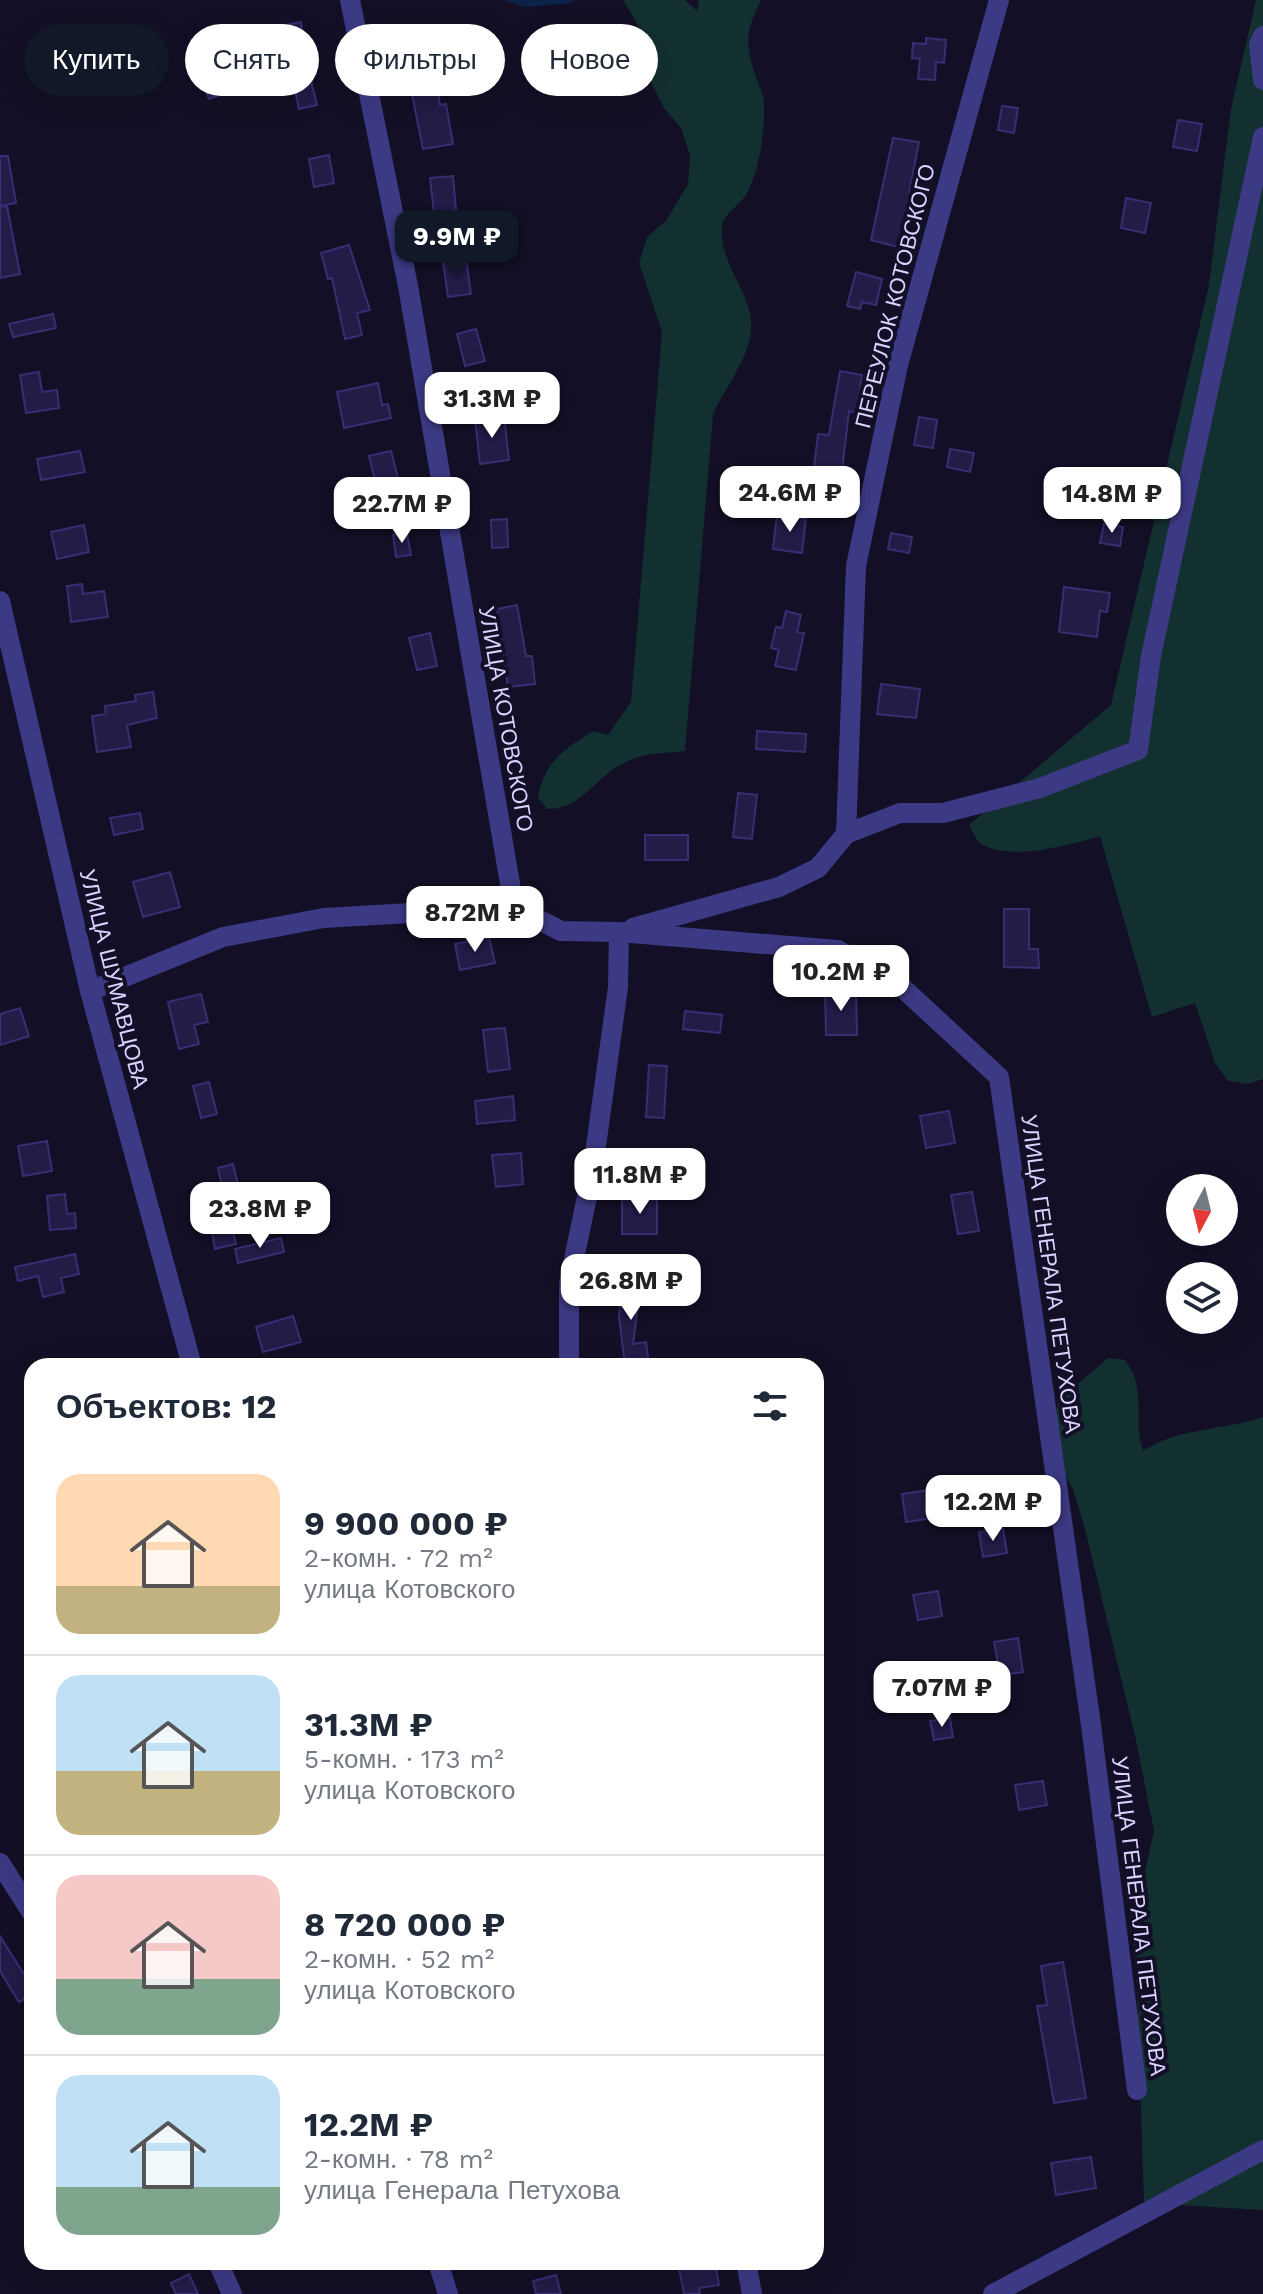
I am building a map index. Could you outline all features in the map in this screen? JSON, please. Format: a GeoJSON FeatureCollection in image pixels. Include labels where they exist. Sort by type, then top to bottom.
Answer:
{"type":"FeatureCollection","features":[{"type":"Feature","properties":{"kind":"street","name":"УЛИЦА КОТОВСКОГО"},"geometry":{"type":"LineString","coordinates":[[350,0],[408,286],[514,907]]}},
{"type":"Feature","properties":{"kind":"street","name":"ПЕРЕУЛОК КОТОВСКОГО"},"geometry":{"type":"LineString","coordinates":[[846,834],[856,566],[898,365],[999,0]]}},
{"type":"Feature","properties":{"kind":"street"},"geometry":{"type":"LineString","coordinates":[[1263,36],[1259,45],[1263,80]]}},
{"type":"Feature","properties":{"kind":"street"},"geometry":{"type":"LineString","coordinates":[[90,991],[223,937],[324,918],[514,907],[561,931],[619,932],[779,887],[818,868],[846,834],[900,813],[943,813],[1040,788],[1138,750],[1151,656],[1263,137]]}},
{"type":"Feature","properties":{"kind":"street","name":"УЛИЦА ШУМАВЦОВА"},"geometry":{"type":"LineString","coordinates":[[0,601],[90,991],[190,1358]]}},
{"type":"Feature","properties":{"kind":"street"},"geometry":{"type":"LineString","coordinates":[[569,1358],[569,1283],[593,1168],[618,987],[619,932]]}},
{"type":"Feature","properties":{"kind":"street","name":"УЛИЦА ГЕНЕРАЛА ПЕТУХОВА"},"geometry":{"type":"LineString","coordinates":[[619,932],[838,950],[893,979],[999,1077],[1091,1725],[1137,2090]]}},
{"type":"Feature","properties":{"kind":"street"},"geometry":{"type":"LineString","coordinates":[[0,1863],[24,1900]]}},
{"type":"Feature","properties":{"kind":"street"},"geometry":{"type":"LineString","coordinates":[[993,2294],[1263,2150]]}},
{"type":"Feature","properties":{"kind":"street"},"geometry":{"type":"LineString","coordinates":[[222,2270],[232,2294]]}},
{"type":"Feature","properties":{"kind":"street"},"geometry":{"type":"LineString","coordinates":[[440,2270],[448,2294]]}},
{"type":"Feature","properties":{"kind":"street"},"geometry":{"type":"LineString","coordinates":[[748,2270],[752,2294]]}},
{"type":"Feature","properties":{"kind":"green space"},"geometry":{"type":"Polygon","coordinates":[[[623,0],[685,0],[697,11],[699,0],[761,0],[748,40],[750,58],[764,101],[761,149],[747,193],[726,217],[722,227],[724,249],[750,313],[750,339],[740,365],[713,414],[685,751],[635,758],[617,767],[570,804],[547,809],[538,798],[550,766],[565,750],[594,731],[608,735],[631,702],[662,332],[639,263],[647,237],[666,221],[688,184],[690,156],[681,128],[658,96],[658,24],[637,24],[623,0]]]}},
{"type":"Feature","properties":{"kind":"green space"},"geometry":{"type":"Polygon","coordinates":[[[1256,0],[1263,0],[1263,1079],[1248,1084],[1228,1081],[1215,1063],[1195,1003],[1152,1017],[1100,836],[1039,850],[1005,851],[979,842],[969,825],[1111,705],[1209,285],[1231,109],[1256,0]]]}},
{"type":"Feature","properties":{"kind":"green space"},"geometry":{"type":"Polygon","coordinates":[[[1108,1358],[1125,1360],[1132,1371],[1138,1393],[1143,1451],[1186,1433],[1263,1417],[1263,2210],[1144,2203],[1136,1956],[1128,1922],[1138,1902],[1154,1831],[1136,1740],[1085,1529],[1073,1489],[1054,1458],[1054,1414],[1061,1398],[1108,1358]]]}},
{"type":"Feature","properties":{"kind":"water"},"geometry":{"type":"Polygon","coordinates":[[[504,0],[574,0],[572,3],[524,7],[504,0]]]}},
{"type":"Feature","properties":{"kind":"building"},"geometry":{"type":"Polygon","coordinates":[[[926,38],[946,40],[944,63],[936,62],[935,80],[918,79],[920,59],[912,58],[913,43],[926,44],[926,38]]]}},
{"type":"Feature","properties":{"kind":"building"},"geometry":{"type":"Polygon","coordinates":[[[296,96],[315,96],[317,105],[299,109],[296,96]]]}},
{"type":"Feature","properties":{"kind":"building"},"geometry":{"type":"Polygon","coordinates":[[[412,96],[439,96],[440,105],[446,104],[453,144],[423,149],[412,96]]]}},
{"type":"Feature","properties":{"kind":"building"},"geometry":{"type":"Polygon","coordinates":[[[1002,106],[1018,108],[1014,133],[998,130],[1002,106]]]}},
{"type":"Feature","properties":{"kind":"building"},"geometry":{"type":"Polygon","coordinates":[[[1178,120],[1202,124],[1197,151],[1173,147],[1178,120]]]}},
{"type":"Feature","properties":{"kind":"building"},"geometry":{"type":"Polygon","coordinates":[[[893,138],[919,142],[905,214],[910,216],[905,238],[901,237],[898,247],[871,240],[893,138]]]}},
{"type":"Feature","properties":{"kind":"building"},"geometry":{"type":"Polygon","coordinates":[[[329,155],[334,183],[314,187],[309,159],[329,155]]]}},
{"type":"Feature","properties":{"kind":"building"},"geometry":{"type":"Polygon","coordinates":[[[0,156],[8,156],[16,203],[0,206],[0,156]]]}},
{"type":"Feature","properties":{"kind":"building"},"geometry":{"type":"Polygon","coordinates":[[[453,176],[456,210],[434,213],[430,178],[453,176]]]}},
{"type":"Feature","properties":{"kind":"building"},"geometry":{"type":"Polygon","coordinates":[[[1126,198],[1151,203],[1145,233],[1121,228],[1126,198]]]}},
{"type":"Feature","properties":{"kind":"building"},"geometry":{"type":"Polygon","coordinates":[[[7,206],[20,274],[0,278],[0,207],[7,206]]]}},
{"type":"Feature","properties":{"kind":"building"},"geometry":{"type":"Polygon","coordinates":[[[349,245],[370,310],[357,313],[362,335],[345,339],[332,278],[328,279],[321,253],[349,245]]]}},
{"type":"Feature","properties":{"kind":"building"},"geometry":{"type":"Polygon","coordinates":[[[466,258],[471,294],[448,297],[443,261],[466,258]]]}},
{"type":"Feature","properties":{"kind":"building"},"geometry":{"type":"Polygon","coordinates":[[[856,272],[882,279],[876,305],[862,302],[860,309],[847,306],[856,272]]]}},
{"type":"Feature","properties":{"kind":"building"},"geometry":{"type":"Polygon","coordinates":[[[53,314],[56,328],[13,337],[9,324],[53,314]]]}},
{"type":"Feature","properties":{"kind":"building"},"geometry":{"type":"Polygon","coordinates":[[[476,329],[485,361],[465,366],[457,334],[476,329]]]}},
{"type":"Feature","properties":{"kind":"building"},"geometry":{"type":"Polygon","coordinates":[[[840,371],[862,375],[856,413],[849,411],[842,471],[814,468],[818,434],[829,435],[840,371]]]}},
{"type":"Feature","properties":{"kind":"building"},"geometry":{"type":"Polygon","coordinates":[[[39,372],[42,392],[57,390],[59,408],[26,413],[20,375],[39,372]]]}},
{"type":"Feature","properties":{"kind":"building"},"geometry":{"type":"Polygon","coordinates":[[[378,383],[382,405],[388,404],[391,418],[344,428],[337,392],[378,383]]]}},
{"type":"Feature","properties":{"kind":"building"},"geometry":{"type":"Polygon","coordinates":[[[504,415],[509,460],[480,464],[475,419],[504,415]]]}},
{"type":"Feature","properties":{"kind":"building"},"geometry":{"type":"Polygon","coordinates":[[[919,417],[937,420],[933,448],[914,445],[919,417]]]}},
{"type":"Feature","properties":{"kind":"building"},"geometry":{"type":"Polygon","coordinates":[[[950,449],[974,453],[970,472],[947,467],[950,449]]]}},
{"type":"Feature","properties":{"kind":"building"},"geometry":{"type":"Polygon","coordinates":[[[80,451],[85,472],[41,480],[37,459],[80,451]]]}},
{"type":"Feature","properties":{"kind":"building"},"geometry":{"type":"Polygon","coordinates":[[[391,451],[402,494],[380,500],[369,456],[391,451]]]}},
{"type":"Feature","properties":{"kind":"building"},"geometry":{"type":"Polygon","coordinates":[[[777,514],[806,518],[802,553],[773,549],[777,514]]]}},
{"type":"Feature","properties":{"kind":"building"},"geometry":{"type":"Polygon","coordinates":[[[507,519],[508,547],[492,548],[491,520],[507,519]]]}},
{"type":"Feature","properties":{"kind":"building"},"geometry":{"type":"Polygon","coordinates":[[[1104,524],[1123,527],[1120,546],[1100,543],[1104,524]]]}},
{"type":"Feature","properties":{"kind":"building"},"geometry":{"type":"Polygon","coordinates":[[[84,525],[89,552],[57,559],[51,532],[84,525]]]}},
{"type":"Feature","properties":{"kind":"building"},"geometry":{"type":"Polygon","coordinates":[[[407,533],[411,555],[396,557],[393,535],[407,533]]]}},
{"type":"Feature","properties":{"kind":"building"},"geometry":{"type":"Polygon","coordinates":[[[891,533],[912,537],[909,553],[888,549],[891,533]]]}},
{"type":"Feature","properties":{"kind":"building"},"geometry":{"type":"Polygon","coordinates":[[[82,584],[83,594],[104,591],[108,617],[71,622],[67,586],[82,584]]]}},
{"type":"Feature","properties":{"kind":"building"},"geometry":{"type":"Polygon","coordinates":[[[1064,587],[1110,593],[1107,612],[1100,611],[1097,637],[1059,632],[1064,587]]]}},
{"type":"Feature","properties":{"kind":"building"},"geometry":{"type":"Polygon","coordinates":[[[517,605],[526,656],[532,656],[535,684],[508,687],[497,609],[517,605]]]}},
{"type":"Feature","properties":{"kind":"building"},"geometry":{"type":"Polygon","coordinates":[[[786,611],[801,615],[797,632],[804,633],[796,670],[775,666],[779,650],[771,648],[776,627],[782,628],[786,611]]]}},
{"type":"Feature","properties":{"kind":"building"},"geometry":{"type":"Polygon","coordinates":[[[430,633],[437,666],[417,670],[409,638],[430,633]]]}},
{"type":"Feature","properties":{"kind":"building"},"geometry":{"type":"Polygon","coordinates":[[[881,684],[920,689],[916,718],[877,714],[881,684]]]}},
{"type":"Feature","properties":{"kind":"building"},"geometry":{"type":"Polygon","coordinates":[[[153,692],[157,718],[127,725],[131,747],[97,752],[92,716],[106,714],[105,706],[136,701],[135,695],[153,692]]]}},
{"type":"Feature","properties":{"kind":"building"},"geometry":{"type":"Polygon","coordinates":[[[757,731],[806,734],[805,752],[756,749],[757,731]]]}},
{"type":"Feature","properties":{"kind":"building"},"geometry":{"type":"Polygon","coordinates":[[[738,793],[757,795],[752,839],[733,837],[738,793]]]}},
{"type":"Feature","properties":{"kind":"building"},"geometry":{"type":"Polygon","coordinates":[[[140,813],[143,829],[114,835],[110,818],[140,813]]]}},
{"type":"Feature","properties":{"kind":"building"},"geometry":{"type":"Polygon","coordinates":[[[645,835],[688,835],[688,860],[645,860],[645,835]]]}},
{"type":"Feature","properties":{"kind":"building"},"geometry":{"type":"Polygon","coordinates":[[[170,872],[180,907],[143,917],[133,882],[170,872]]]}},
{"type":"Feature","properties":{"kind":"building"},"geometry":{"type":"Polygon","coordinates":[[[1004,909],[1029,909],[1029,949],[1038,949],[1039,968],[1004,967],[1004,909]]]}},
{"type":"Feature","properties":{"kind":"building"},"geometry":{"type":"Polygon","coordinates":[[[489,937],[495,963],[460,970],[455,944],[489,937]]]}},
{"type":"Feature","properties":{"kind":"building"},"geometry":{"type":"Polygon","coordinates":[[[856,991],[857,1035],[826,1035],[825,992],[856,991]]]}},
{"type":"Feature","properties":{"kind":"building"},"geometry":{"type":"Polygon","coordinates":[[[201,994],[208,1022],[194,1025],[199,1044],[179,1049],[168,1002],[201,994]]]}},
{"type":"Feature","properties":{"kind":"building"},"geometry":{"type":"Polygon","coordinates":[[[20,1008],[29,1036],[0,1045],[0,1014],[20,1008]]]}},
{"type":"Feature","properties":{"kind":"building"},"geometry":{"type":"Polygon","coordinates":[[[685,1011],[722,1015],[720,1033],[683,1029],[685,1011]]]}},
{"type":"Feature","properties":{"kind":"building"},"geometry":{"type":"Polygon","coordinates":[[[505,1028],[510,1069],[488,1072],[483,1030],[505,1028]]]}},
{"type":"Feature","properties":{"kind":"building"},"geometry":{"type":"Polygon","coordinates":[[[649,1065],[667,1066],[664,1118],[646,1117],[649,1065]]]}},
{"type":"Feature","properties":{"kind":"building"},"geometry":{"type":"Polygon","coordinates":[[[209,1082],[217,1114],[201,1118],[193,1086],[209,1082]]]}},
{"type":"Feature","properties":{"kind":"building"},"geometry":{"type":"Polygon","coordinates":[[[513,1096],[515,1120],[477,1124],[475,1101],[513,1096]]]}},
{"type":"Feature","properties":{"kind":"building"},"geometry":{"type":"Polygon","coordinates":[[[949,1111],[955,1143],[926,1148],[920,1116],[949,1111]]]}},
{"type":"Feature","properties":{"kind":"building"},"geometry":{"type":"Polygon","coordinates":[[[47,1141],[52,1171],[23,1176],[18,1146],[47,1141]]]}},
{"type":"Feature","properties":{"kind":"building"},"geometry":{"type":"Polygon","coordinates":[[[521,1153],[523,1184],[496,1187],[492,1155],[521,1153]]]}},
{"type":"Feature","properties":{"kind":"building"},"geometry":{"type":"Polygon","coordinates":[[[233,1164],[242,1200],[226,1204],[218,1168],[233,1164]]]}},
{"type":"Feature","properties":{"kind":"building"},"geometry":{"type":"Polygon","coordinates":[[[972,1192],[979,1231],[958,1234],[951,1195],[972,1192]]]}},
{"type":"Feature","properties":{"kind":"building"},"geometry":{"type":"Polygon","coordinates":[[[65,1194],[67,1214],[75,1213],[76,1228],[50,1230],[47,1196],[65,1194]]]}},
{"type":"Feature","properties":{"kind":"building"},"geometry":{"type":"Polygon","coordinates":[[[622,1199],[657,1199],[657,1234],[622,1234],[622,1199]]]}},
{"type":"Feature","properties":{"kind":"building"},"geometry":{"type":"Polygon","coordinates":[[[231,1223],[236,1244],[215,1249],[211,1227],[231,1223]]]}},
{"type":"Feature","properties":{"kind":"building"},"geometry":{"type":"Polygon","coordinates":[[[281,1238],[284,1252],[238,1263],[235,1249],[281,1238]]]}},
{"type":"Feature","properties":{"kind":"building"},"geometry":{"type":"Polygon","coordinates":[[[75,1254],[79,1274],[61,1278],[64,1292],[43,1297],[38,1276],[18,1281],[15,1267],[75,1254]]]}},
{"type":"Feature","properties":{"kind":"building"},"geometry":{"type":"Polygon","coordinates":[[[622,1274],[642,1276],[633,1344],[646,1342],[648,1358],[624,1358],[619,1317],[622,1274]]]}},
{"type":"Feature","properties":{"kind":"building"},"geometry":{"type":"Polygon","coordinates":[[[293,1316],[301,1342],[263,1352],[256,1327],[293,1316]]]}},
{"type":"Feature","properties":{"kind":"building"},"geometry":{"type":"Polygon","coordinates":[[[929,1490],[933,1518],[906,1522],[902,1494],[929,1490]]]}},
{"type":"Feature","properties":{"kind":"building"},"geometry":{"type":"Polygon","coordinates":[[[1003,1529],[1007,1553],[983,1557],[979,1532],[1003,1529]]]}},
{"type":"Feature","properties":{"kind":"building"},"geometry":{"type":"Polygon","coordinates":[[[938,1591],[942,1616],[918,1620],[913,1595],[938,1591]]]}},
{"type":"Feature","properties":{"kind":"building"},"geometry":{"type":"Polygon","coordinates":[[[1018,1638],[1023,1672],[1000,1675],[994,1642],[1018,1638]]]}},
{"type":"Feature","properties":{"kind":"building"},"geometry":{"type":"Polygon","coordinates":[[[950,1718],[953,1737],[934,1740],[930,1721],[950,1718]]]}},
{"type":"Feature","properties":{"kind":"building"},"geometry":{"type":"Polygon","coordinates":[[[1043,1781],[1047,1805],[1019,1810],[1015,1785],[1043,1781]]]}},
{"type":"Feature","properties":{"kind":"building"},"geometry":{"type":"Polygon","coordinates":[[[0,1936],[24,1974],[24,1999],[19,2002],[0,1971],[0,1936]]]}},
{"type":"Feature","properties":{"kind":"building"},"geometry":{"type":"Polygon","coordinates":[[[1063,1962],[1086,2098],[1054,2103],[1037,2006],[1047,2005],[1041,1966],[1063,1962]]]}},
{"type":"Feature","properties":{"kind":"building"},"geometry":{"type":"Polygon","coordinates":[[[1091,2157],[1096,2188],[1056,2195],[1051,2163],[1091,2157]]]}},
{"type":"Feature","properties":{"kind":"building"},"geometry":{"type":"Polygon","coordinates":[[[680,2270],[716,2270],[719,2285],[699,2288],[700,2294],[684,2294],[680,2270]]]}},
{"type":"Feature","properties":{"kind":"building"},"geometry":{"type":"Polygon","coordinates":[[[189,2274],[198,2294],[176,2294],[171,2283],[189,2274]]]}},
{"type":"Feature","properties":{"kind":"building"},"geometry":{"type":"Polygon","coordinates":[[[556,2275],[561,2294],[536,2294],[533,2281],[556,2275]]]}}]}
